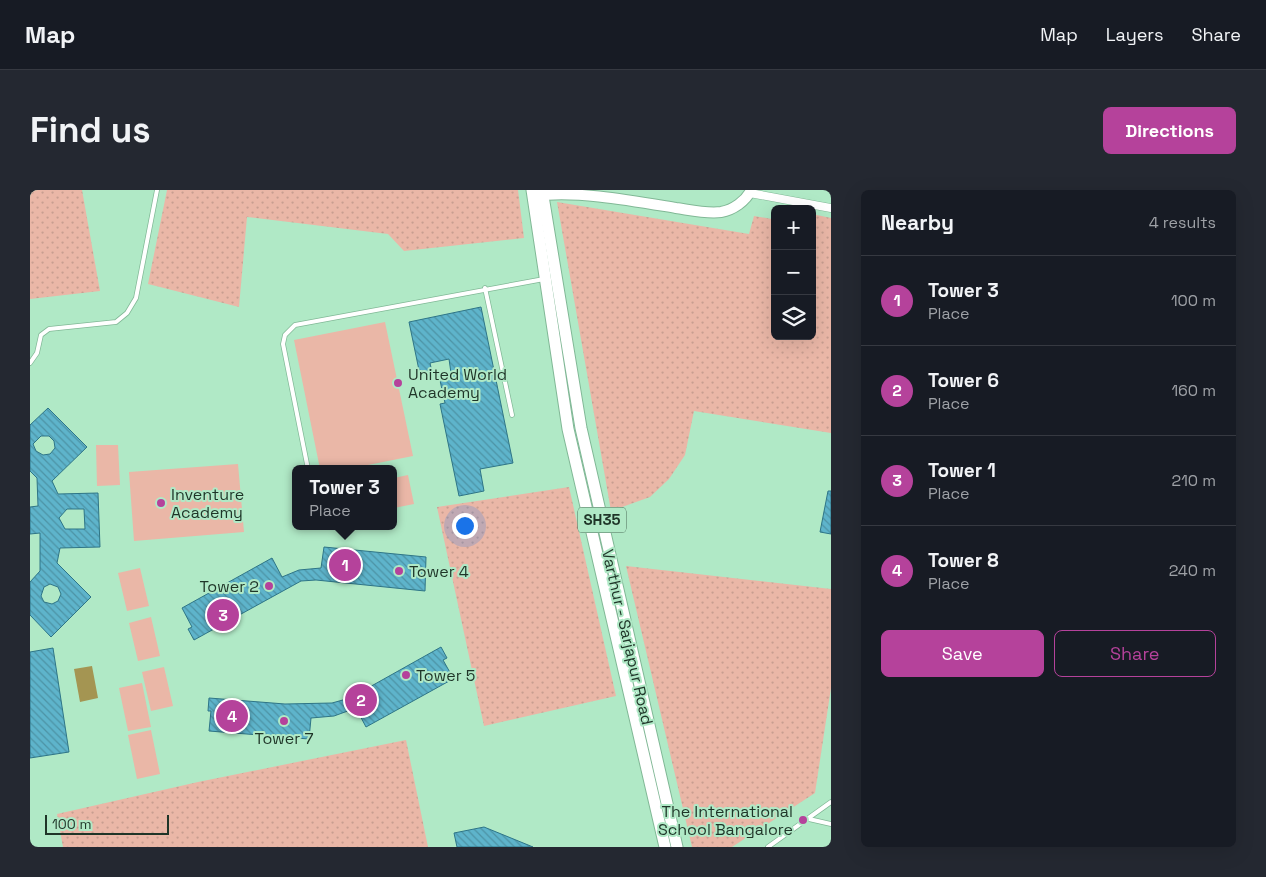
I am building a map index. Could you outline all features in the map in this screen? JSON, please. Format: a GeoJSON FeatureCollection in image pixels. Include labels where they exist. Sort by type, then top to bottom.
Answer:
{"type":"FeatureCollection","features":[{"type":"Feature","properties":{"kind":"main road","name":"Varthur - Sarjapur Road"},"geometry":{"type":"LineString","coordinates":[[538,193],[544,279],[568,429],[665,847]]}},
{"type":"Feature","properties":{"kind":"main road","name":"Varthur - Sarjapur Road"},"geometry":{"type":"LineString","coordinates":[[538,193],[581,428],[676,847]]}},
{"type":"Feature","properties":{"kind":"street"},"geometry":{"type":"LineString","coordinates":[[538,193],[586,194],[702,212],[722,212],[735,207],[750,192],[831,208]]}},
{"type":"Feature","properties":{"kind":"lane"},"geometry":{"type":"LineString","coordinates":[[30,363],[38,353],[41,335],[49,329],[116,322],[127,313],[136,298],[157,190]]}},
{"type":"Feature","properties":{"kind":"lane"},"geometry":{"type":"LineString","coordinates":[[307,465],[283,344],[289,329],[295,325],[485,288],[544,279]]}},
{"type":"Feature","properties":{"kind":"lane"},"geometry":{"type":"LineString","coordinates":[[485,288],[512,415]]}},
{"type":"Feature","properties":{"kind":"lane"},"geometry":{"type":"LineString","coordinates":[[768,847],[831,802]]}},
{"type":"Feature","properties":{"kind":"lane"},"geometry":{"type":"LineString","coordinates":[[809,819],[831,824]]}},
{"type":"Feature","properties":{"kind":"shaded area"},"geometry":{"type":"Polygon","coordinates":[[[30,190],[82,190],[100,291],[30,299],[30,190]]]}},
{"type":"Feature","properties":{"kind":"shaded area"},"geometry":{"type":"Polygon","coordinates":[[[167,190],[518,190],[524,238],[404,251],[388,234],[247,217],[239,307],[148,284],[167,190]]]}},
{"type":"Feature","properties":{"kind":"shaded area"},"geometry":{"type":"Polygon","coordinates":[[[557,202],[749,234],[754,216],[771,219],[771,340],[816,340],[816,215],[831,218],[831,433],[694,411],[685,455],[669,479],[650,497],[611,511],[557,202]]]}},
{"type":"Feature","properties":{"kind":"shaded area"},"geometry":{"type":"Polygon","coordinates":[[[385,322],[413,456],[368,465],[319,465],[294,340],[385,322]]]}},
{"type":"Feature","properties":{"kind":"shaded area"},"geometry":{"type":"Polygon","coordinates":[[[96,445],[118,445],[120,485],[97,486],[96,445]]]}},
{"type":"Feature","properties":{"kind":"shaded area"},"geometry":{"type":"Polygon","coordinates":[[[238,464],[244,532],[134,541],[129,472],[238,464]]]}},
{"type":"Feature","properties":{"kind":"shaded area"},"geometry":{"type":"Polygon","coordinates":[[[408,475],[414,504],[397,507],[397,477],[408,475]]]}},
{"type":"Feature","properties":{"kind":"shaded area"},"geometry":{"type":"Polygon","coordinates":[[[569,487],[616,696],[484,726],[437,507],[569,487]]]}},
{"type":"Feature","properties":{"kind":"shaded area"},"geometry":{"type":"Polygon","coordinates":[[[626,566],[831,589],[831,688],[815,793],[732,847],[692,847],[626,566]]]}},
{"type":"Feature","properties":{"kind":"shaded area"},"geometry":{"type":"Polygon","coordinates":[[[140,568],[149,606],[127,611],[118,573],[140,568]]]}},
{"type":"Feature","properties":{"kind":"shaded area"},"geometry":{"type":"Polygon","coordinates":[[[151,617],[160,656],[138,661],[129,623],[151,617]]]}},
{"type":"Feature","properties":{"kind":"shaded area"},"geometry":{"type":"Polygon","coordinates":[[[92,666],[98,698],[80,702],[74,669],[92,666]]]}},
{"type":"Feature","properties":{"kind":"shaded area"},"geometry":{"type":"Polygon","coordinates":[[[164,667],[173,706],[151,711],[142,672],[164,667]]]}},
{"type":"Feature","properties":{"kind":"shaded area"},"geometry":{"type":"Polygon","coordinates":[[[142,683],[151,727],[128,731],[119,688],[142,683]]]}},
{"type":"Feature","properties":{"kind":"shaded area"},"geometry":{"type":"Polygon","coordinates":[[[151,730],[160,774],[137,779],[128,735],[151,730]]]}},
{"type":"Feature","properties":{"kind":"shaded area"},"geometry":{"type":"Polygon","coordinates":[[[406,740],[428,847],[63,847],[57,814],[198,782],[406,740]]]}},
{"type":"Feature","properties":{"kind":"building"},"geometry":{"type":"Polygon","coordinates":[[[481,307],[513,463],[480,469],[484,491],[459,496],[440,404],[445,403],[439,376],[451,373],[449,359],[430,363],[432,372],[420,375],[409,322],[481,307]]]}},
{"type":"Feature","properties":{"kind":"building"},"geometry":{"type":"Polygon","coordinates":[[[48,408],[87,447],[52,481],[58,494],[98,493],[100,547],[60,548],[57,563],[91,597],[51,637],[30,615],[30,582],[40,571],[40,533],[30,534],[30,507],[38,506],[37,478],[30,471],[30,425],[48,408]],[[41,436],[33,444],[36,451],[43,455],[50,454],[55,448],[54,441],[49,436],[41,436]],[[67,509],[59,518],[65,529],[85,529],[84,509],[67,509]],[[50,584],[44,587],[41,596],[44,602],[52,604],[58,601],[61,594],[58,587],[50,584]]]}},
{"type":"Feature","properties":{"kind":"building"},"geometry":{"type":"Polygon","coordinates":[[[828,491],[831,491],[831,534],[820,532],[828,491]]]}},
{"type":"Feature","properties":{"kind":"building"},"geometry":{"type":"Polygon","coordinates":[[[324,547],[426,557],[425,591],[316,580],[301,581],[194,640],[188,629],[192,627],[182,608],[272,558],[282,577],[299,570],[321,568],[324,547]]]}},
{"type":"Feature","properties":{"kind":"building"},"geometry":{"type":"Polygon","coordinates":[[[441,647],[447,658],[443,660],[452,676],[450,677],[451,680],[366,727],[356,708],[334,716],[311,718],[309,739],[209,731],[211,711],[208,711],[209,698],[285,704],[332,703],[350,698],[441,647]]]}},
{"type":"Feature","properties":{"kind":"building"},"geometry":{"type":"Polygon","coordinates":[[[53,648],[69,752],[30,758],[30,652],[53,648]]]}},
{"type":"Feature","properties":{"kind":"building"},"geometry":{"type":"Polygon","coordinates":[[[484,827],[533,847],[457,847],[454,833],[484,827]]]}},
{"type":"Feature","properties":{"kind":"place","name":"United World Academy"},"geometry":{"type":"Point","coordinates":[398,383]}},
{"type":"Feature","properties":{"kind":"place","name":"Inventure Academy"},"geometry":{"type":"Point","coordinates":[161,503]}},
{"type":"Feature","properties":{"kind":"place","name":"Tower 3"},"geometry":{"type":"Point","coordinates":[345,565]}},
{"type":"Feature","properties":{"kind":"place","name":"Tower 4"},"geometry":{"type":"Point","coordinates":[399,571]}},
{"type":"Feature","properties":{"kind":"place","name":"Tower 2"},"geometry":{"type":"Point","coordinates":[269,586]}},
{"type":"Feature","properties":{"kind":"place","name":"Tower 1"},"geometry":{"type":"Point","coordinates":[223,615]}},
{"type":"Feature","properties":{"kind":"place","name":"Tower 5"},"geometry":{"type":"Point","coordinates":[406,675]}},
{"type":"Feature","properties":{"kind":"place","name":"Tower 6"},"geometry":{"type":"Point","coordinates":[361,700]}},
{"type":"Feature","properties":{"kind":"place","name":"Tower 8"},"geometry":{"type":"Point","coordinates":[232,716]}},
{"type":"Feature","properties":{"kind":"place","name":"Tower 7"},"geometry":{"type":"Point","coordinates":[284,721]}},
{"type":"Feature","properties":{"kind":"place","name":"The International School Bangalore"},"geometry":{"type":"Point","coordinates":[803,820]}}]}
